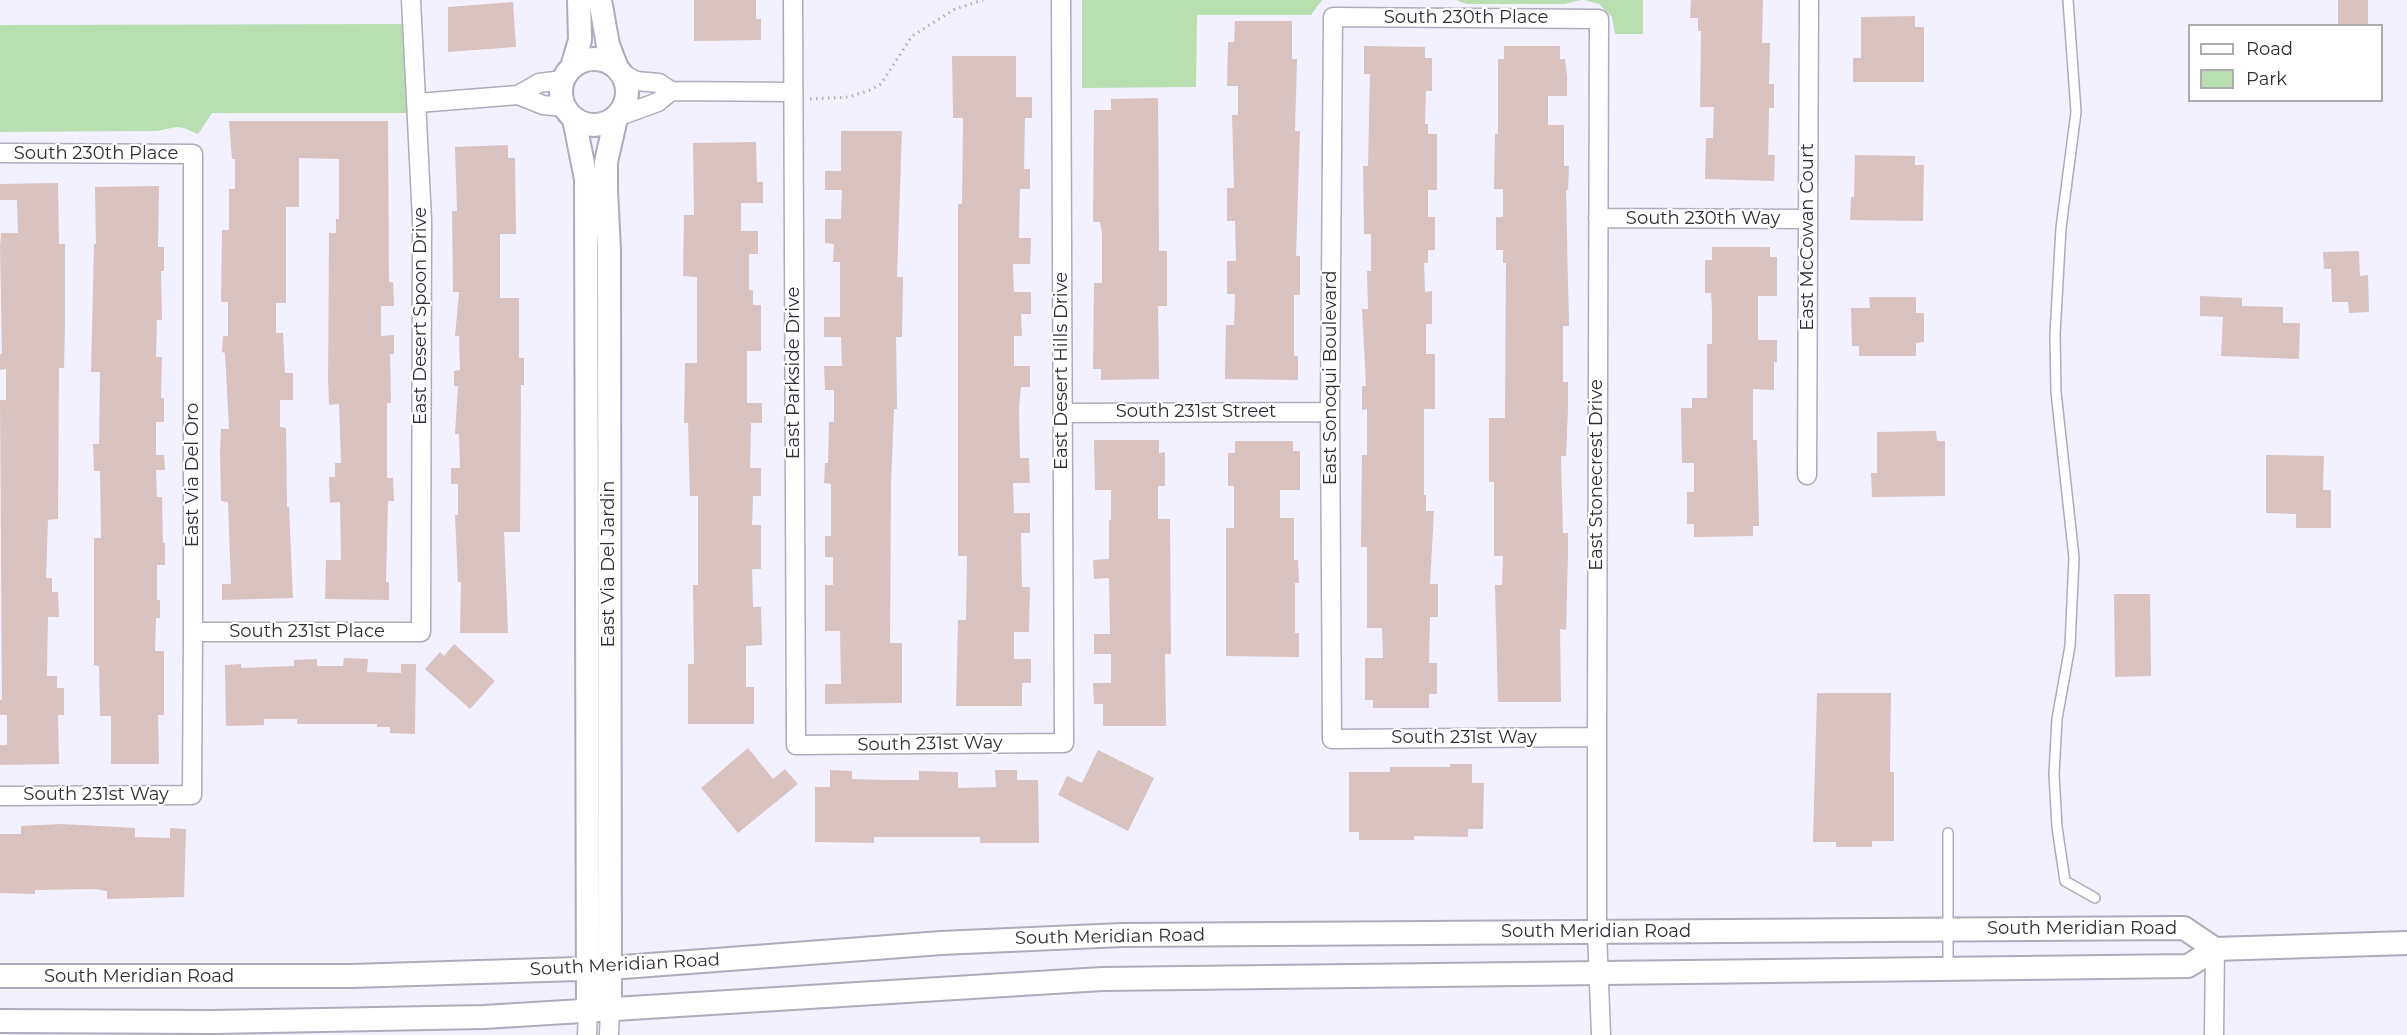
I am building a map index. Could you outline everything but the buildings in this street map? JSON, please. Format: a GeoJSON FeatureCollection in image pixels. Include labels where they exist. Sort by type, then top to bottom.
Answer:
{"type":"FeatureCollection","features":[{"type":"Feature","properties":{"kind":"street","name":"East Desert Spoon Drive"},"geometry":{"type":"LineString","coordinates":[[411,0],[418,102],[422,220],[421,632]]}},
{"type":"Feature","properties":{"kind":"street"},"geometry":{"type":"LineString","coordinates":[[569,113],[561,88],[580,40],[579,0]]}},
{"type":"Feature","properties":{"kind":"street"},"geometry":{"type":"LineString","coordinates":[[600,0],[608,45],[628,92],[627,101],[616,118]]}},
{"type":"Feature","properties":{"kind":"street","name":"East Parkside Drive"},"geometry":{"type":"LineString","coordinates":[[793,0],[796,745]]}},
{"type":"Feature","properties":{"kind":"street","name":"East Desert Hills Drive"},"geometry":{"type":"LineString","coordinates":[[1061,0],[1064,743]]}},
{"type":"Feature","properties":{"kind":"street","name":"East McCowan Court"},"geometry":{"type":"LineString","coordinates":[[1807,475],[1809,0]]}},
{"type":"Feature","properties":{"kind":"street","name":"South 230th Place"},"geometry":{"type":"LineString","coordinates":[[1333,17],[1439,9],[1599,19]]}},
{"type":"Feature","properties":{"kind":"street","name":"East Sonoqui Boulevard"},"geometry":{"type":"LineString","coordinates":[[1332,739],[1330,412],[1333,17]]}},
{"type":"Feature","properties":{"kind":"street","name":"East Stonecrest Drive"},"geometry":{"type":"LineString","coordinates":[[1599,19],[1597,932],[1601,1035]]}},
{"type":"Feature","properties":{"kind":"street"},"geometry":{"type":"LineString","coordinates":[[418,102],[518,95],[539,83],[568,73],[590,59],[609,62],[636,81],[659,83],[671,91],[793,95]]}},
{"type":"Feature","properties":{"kind":"street"},"geometry":{"type":"LineString","coordinates":[[518,95],[569,113],[591,126],[608,123],[658,102],[671,91]]}},
{"type":"Feature","properties":{"kind":"street","name":"East Via Del Jardin"},"geometry":{"type":"LineString","coordinates":[[569,113],[586,178],[599,969]]}},
{"type":"Feature","properties":{"kind":"street","name":"East Via Del Jardin"},"geometry":{"type":"LineString","coordinates":[[599,1011],[609,250],[606,162],[616,118]]}},
{"type":"Feature","properties":{"kind":"street","name":"South 230th Place"},"geometry":{"type":"LineString","coordinates":[[0,153],[193,154]]}},
{"type":"Feature","properties":{"kind":"street","name":"East Via Del Oro"},"geometry":{"type":"LineString","coordinates":[[192,795],[193,154]]}},
{"type":"Feature","properties":{"kind":"street","name":"South 230th Way"},"geometry":{"type":"LineString","coordinates":[[1598,218],[1808,219]]}},
{"type":"Feature","properties":{"kind":"street","name":"South 231st Street"},"geometry":{"type":"LineString","coordinates":[[1063,413],[1330,412]]}},
{"type":"Feature","properties":{"kind":"street","name":"South 231st Place"},"geometry":{"type":"LineString","coordinates":[[193,632],[421,632]]}},
{"type":"Feature","properties":{"kind":"street","name":"South 231st Way"},"geometry":{"type":"LineString","coordinates":[[1332,739],[1597,737]]}},
{"type":"Feature","properties":{"kind":"street","name":"South 231st Way"},"geometry":{"type":"LineString","coordinates":[[796,745],[1064,743]]}},
{"type":"Feature","properties":{"kind":"street","name":"South 231st Way"},"geometry":{"type":"LineString","coordinates":[[0,796],[192,795]]}},
{"type":"Feature","properties":{"kind":"street","name":"South Meridian Road"},"geometry":{"type":"LineString","coordinates":[[0,976],[329,976],[599,969],[930,944],[1080,937],[2184,928],[2215,950]]}},
{"type":"Feature","properties":{"kind":"street","name":"South Meridian Road"},"geometry":{"type":"LineString","coordinates":[[0,1021],[311,1021],[599,1011],[1070,980],[2188,966],[2215,950],[2407,943]]}},
{"type":"Feature","properties":{"kind":"street"},"geometry":{"type":"LineString","coordinates":[[2214,1035],[2215,950]]}},
{"type":"Feature","properties":{"kind":"street"},"geometry":{"type":"LineString","coordinates":[[587,1035],[599,1011]]}},
{"type":"Feature","properties":{"kind":"street"},"geometry":{"type":"LineString","coordinates":[[599,1011],[609,1035]]}},
{"type":"Feature","properties":{"kind":"lane"},"geometry":{"type":"LineString","coordinates":[[2068,0],[2076,112],[2061,228],[2055,334],[2056,392],[2074,558],[2070,646],[2057,719],[2054,774],[2057,827],[2066,881],[2096,898]]}},
{"type":"Feature","properties":{"kind":"lane"},"geometry":{"type":"LineString","coordinates":[[1948,833],[1948,969]]}},
{"type":"Feature","properties":{"kind":"path"},"geometry":{"type":"LineString","coordinates":[[793,95],[827,100],[870,90],[881,84],[912,36],[955,9],[983,0]]}},
{"type":"Feature","properties":{"kind":"green space"},"geometry":{"type":"Polygon","coordinates":[[[1082,0],[1322,0],[1311,15],[1197,15],[1196,87],[1082,88],[1082,0]]]}},
{"type":"Feature","properties":{"kind":"green space"},"geometry":{"type":"Polygon","coordinates":[[[1456,0],[1581,0],[1564,4],[1467,4],[1456,0]]]}},
{"type":"Feature","properties":{"kind":"green space"},"geometry":{"type":"Polygon","coordinates":[[[1584,0],[1643,0],[1643,34],[1615,34],[1612,17],[1599,4],[1584,0]]]}},
{"type":"Feature","properties":{"kind":"green space"},"geometry":{"type":"Polygon","coordinates":[[[403,24],[408,113],[212,113],[198,134],[176,127],[157,131],[0,132],[0,25],[403,24]]]}}]}
